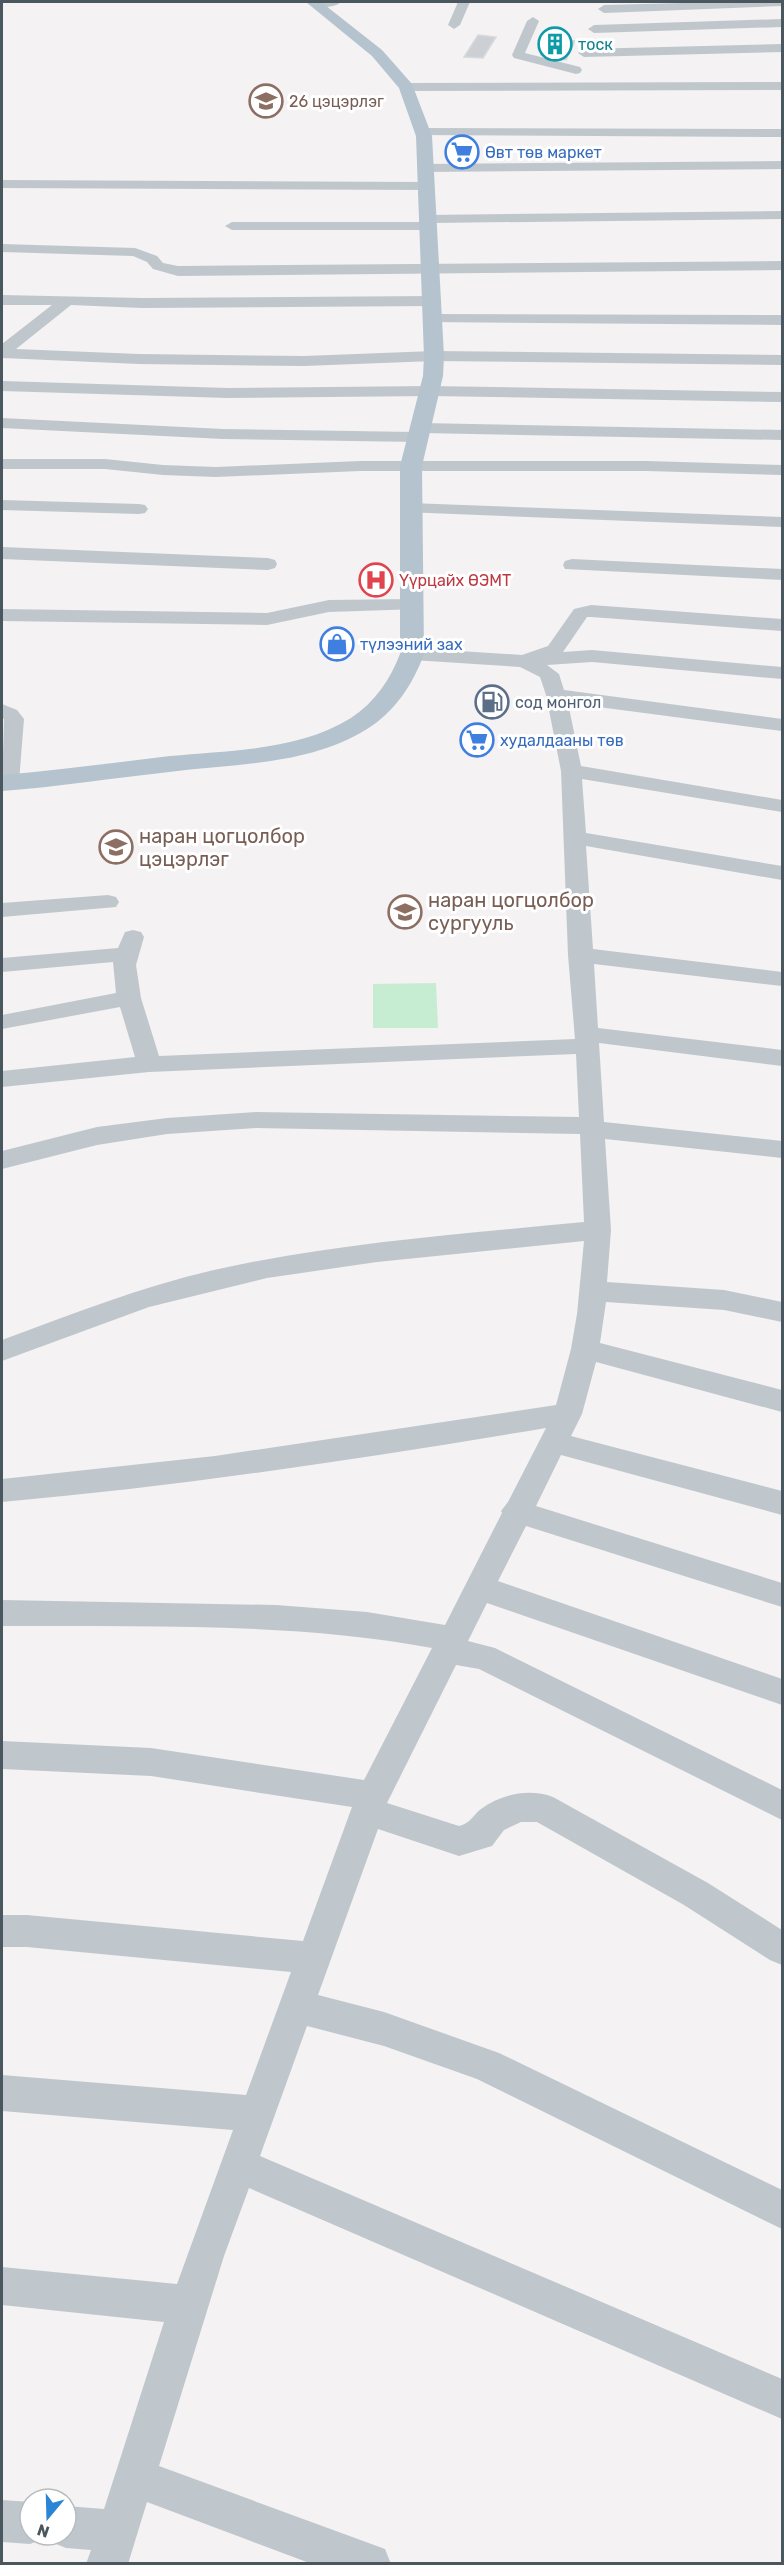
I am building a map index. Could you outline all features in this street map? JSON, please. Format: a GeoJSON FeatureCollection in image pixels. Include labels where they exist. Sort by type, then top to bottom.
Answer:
{"type":"FeatureCollection","features":[{"type":"Feature","properties":{"kind":"main road"},"geometry":{"type":"LineString","coordinates":[[5,783],[251,755],[323,741],[372,715],[394,691],[407,669],[412,654],[411,466],[430,391],[434,356],[422,132],[406,87],[377,53],[314,2]]}},
{"type":"Feature","properties":{"kind":"street"},"geometry":{"type":"LineString","coordinates":[[314,2],[335,2]]}},
{"type":"Feature","properties":{"kind":"street"},"geometry":{"type":"LineString","coordinates":[[454,25],[464,2]]}},
{"type":"Feature","properties":{"kind":"street"},"geometry":{"type":"LineString","coordinates":[[572,86],[576,70],[606,5],[783,3]]}},
{"type":"Feature","properties":{"kind":"street"},"geometry":{"type":"LineString","coordinates":[[533,21],[518,55],[576,70]]}},
{"type":"Feature","properties":{"kind":"street"},"geometry":{"type":"LineString","coordinates":[[594,29],[783,22]]}},
{"type":"Feature","properties":{"kind":"street"},"geometry":{"type":"LineString","coordinates":[[584,52],[783,48]]}},
{"type":"Feature","properties":{"kind":"street"},"geometry":{"type":"LineString","coordinates":[[406,87],[783,86]]}},
{"type":"Feature","properties":{"kind":"street"},"geometry":{"type":"LineString","coordinates":[[422,132],[783,133]]}},
{"type":"Feature","properties":{"kind":"street"},"geometry":{"type":"LineString","coordinates":[[2,184],[426,177],[783,165]]}},
{"type":"Feature","properties":{"kind":"street"},"geometry":{"type":"LineString","coordinates":[[232,226],[783,215]]}},
{"type":"Feature","properties":{"kind":"street"},"geometry":{"type":"LineString","coordinates":[[2,248],[135,252],[152,259],[158,266],[178,271],[783,266]]}},
{"type":"Feature","properties":{"kind":"street"},"geometry":{"type":"LineString","coordinates":[[2,300],[783,320]]}},
{"type":"Feature","properties":{"kind":"street"},"geometry":{"type":"LineString","coordinates":[[4,349],[67,300]]}},
{"type":"Feature","properties":{"kind":"street"},"geometry":{"type":"LineString","coordinates":[[4,349],[139,358],[304,361],[434,356],[783,360]]}},
{"type":"Feature","properties":{"kind":"street"},"geometry":{"type":"LineString","coordinates":[[2,386],[228,393],[430,391],[783,397]]}},
{"type":"Feature","properties":{"kind":"street"},"geometry":{"type":"LineString","coordinates":[[2,423],[223,434],[419,432],[783,435]]}},
{"type":"Feature","properties":{"kind":"street"},"geometry":{"type":"LineString","coordinates":[[2,464],[105,464],[163,470],[216,472],[360,466],[647,466],[783,470]]}},
{"type":"Feature","properties":{"kind":"street"},"geometry":{"type":"LineString","coordinates":[[2,505],[139,509]]}},
{"type":"Feature","properties":{"kind":"street"},"geometry":{"type":"LineString","coordinates":[[410,508],[783,522]]}},
{"type":"Feature","properties":{"kind":"street"},"geometry":{"type":"LineString","coordinates":[[2,553],[268,564]]}},
{"type":"Feature","properties":{"kind":"street"},"geometry":{"type":"LineString","coordinates":[[572,566],[783,575]]}},
{"type":"Feature","properties":{"kind":"street"},"geometry":{"type":"LineString","coordinates":[[2,615],[267,619],[329,606],[412,605]]}},
{"type":"Feature","properties":{"kind":"street"},"geometry":{"type":"LineString","coordinates":[[524,661],[555,650],[581,613],[783,625]]}},
{"type":"Feature","properties":{"kind":"street"},"geometry":{"type":"LineString","coordinates":[[412,654],[524,661],[592,657],[783,673]]}},
{"type":"Feature","properties":{"kind":"street"},"geometry":{"type":"LineString","coordinates":[[78,2532],[113,2547],[189,2305],[370,1803],[516,1511],[568,1414],[585,1349],[598,1230],[580,955],[571,771],[556,695],[549,674],[524,661]]}},
{"type":"Feature","properties":{"kind":"street"},"geometry":{"type":"LineString","coordinates":[[556,695],[783,725]]}},
{"type":"Feature","properties":{"kind":"street"},"geometry":{"type":"LineString","coordinates":[[2,710],[14,719],[5,783]]}},
{"type":"Feature","properties":{"kind":"street"},"geometry":{"type":"LineString","coordinates":[[571,771],[783,806]]}},
{"type":"Feature","properties":{"kind":"street"},"geometry":{"type":"LineString","coordinates":[[574,838],[783,873]]}},
{"type":"Feature","properties":{"kind":"street"},"geometry":{"type":"LineString","coordinates":[[2,910],[108,902]]}},
{"type":"Feature","properties":{"kind":"street"},"geometry":{"type":"LineString","coordinates":[[2,965],[130,946],[124,965],[129,998],[149,1064]]}},
{"type":"Feature","properties":{"kind":"street"},"geometry":{"type":"LineString","coordinates":[[580,955],[783,979]]}},
{"type":"Feature","properties":{"kind":"street"},"geometry":{"type":"LineString","coordinates":[[2,1022],[129,998]]}},
{"type":"Feature","properties":{"kind":"street"},"geometry":{"type":"LineString","coordinates":[[2,1079],[52,1072],[149,1064],[586,1040],[783,1058]]}},
{"type":"Feature","properties":{"kind":"street"},"geometry":{"type":"LineString","coordinates":[[2,1160],[97,1136],[167,1126],[256,1120],[592,1127],[783,1149]]}},
{"type":"Feature","properties":{"kind":"street"},"geometry":{"type":"LineString","coordinates":[[2,1351],[158,1294],[243,1274],[336,1257],[598,1230]]}},
{"type":"Feature","properties":{"kind":"street"},"geometry":{"type":"LineString","coordinates":[[593,1291],[724,1300],[758,1305],[783,1312]]}},
{"type":"Feature","properties":{"kind":"street"},"geometry":{"type":"LineString","coordinates":[[585,1349],[783,1401]]}},
{"type":"Feature","properties":{"kind":"street"},"geometry":{"type":"LineString","coordinates":[[2,1490],[103,1482],[351,1449],[568,1414]]}},
{"type":"Feature","properties":{"kind":"street"},"geometry":{"type":"LineString","coordinates":[[553,1442],[783,1503]]}},
{"type":"Feature","properties":{"kind":"street"},"geometry":{"type":"LineString","coordinates":[[516,1511],[783,1595]]}},
{"type":"Feature","properties":{"kind":"street"},"geometry":{"type":"LineString","coordinates":[[479,1587],[783,1692]]}},
{"type":"Feature","properties":{"kind":"street"},"geometry":{"type":"LineString","coordinates":[[2,1613],[140,1614],[369,1625],[450,1645],[483,1657],[783,1806]]}},
{"type":"Feature","properties":{"kind":"street"},"geometry":{"type":"LineString","coordinates":[[2,1755],[150,1762],[370,1803],[459,1841],[480,1835],[492,1820],[518,1807],[541,1807],[696,1894],[783,1949]]}},
{"type":"Feature","properties":{"kind":"street"},"geometry":{"type":"LineString","coordinates":[[2,1931],[314,1958]]}},
{"type":"Feature","properties":{"kind":"street"},"geometry":{"type":"LineString","coordinates":[[297,2006],[384,2029],[486,2065],[783,2210]]}},
{"type":"Feature","properties":{"kind":"street"},"geometry":{"type":"LineString","coordinates":[[2,2093],[257,2114]]}},
{"type":"Feature","properties":{"kind":"street"},"geometry":{"type":"LineString","coordinates":[[238,2165],[783,2399]]}},
{"type":"Feature","properties":{"kind":"street"},"geometry":{"type":"LineString","coordinates":[[2,2286],[189,2305]]}},
{"type":"Feature","properties":{"kind":"street"},"geometry":{"type":"LineString","coordinates":[[134,2477],[370,2564]]}},
{"type":"Feature","properties":{"kind":"street"},"geometry":{"type":"LineString","coordinates":[[2,2521],[18,2522]]}},
{"type":"Feature","properties":{"kind":"green space"},"geometry":{"type":"Polygon","coordinates":[[[436,983],[438,1028],[373,1028],[373,984],[436,983]]]}},
{"type":"Feature","properties":{"kind":"building"},"geometry":{"type":"Polygon","coordinates":[[[478,35],[496,37],[483,58],[464,57],[478,35]]]}},
{"type":"Feature","properties":{"kind":"building"},"geometry":{"type":"Polygon","coordinates":[[[548,39],[575,41],[566,60],[541,55],[548,39]]]}},
{"type":"Feature","properties":{"kind":"place","name":"тоск"},"geometry":{"type":"Point","coordinates":[555,44]}},
{"type":"Feature","properties":{"kind":"place","name":"26 цэцэрлэг"},"geometry":{"type":"Point","coordinates":[266,101]}},
{"type":"Feature","properties":{"kind":"place","name":"Өвт төв маркет"},"geometry":{"type":"Point","coordinates":[462,152]}},
{"type":"Feature","properties":{"kind":"place","name":"Үүрцайх ӨЭМТ"},"geometry":{"type":"Point","coordinates":[376,580]}},
{"type":"Feature","properties":{"kind":"place","name":"түлээний зах"},"geometry":{"type":"Point","coordinates":[337,644]}},
{"type":"Feature","properties":{"kind":"place","name":"сод монгол"},"geometry":{"type":"Point","coordinates":[492,702]}},
{"type":"Feature","properties":{"kind":"place","name":"худалдааны төв"},"geometry":{"type":"Point","coordinates":[477,740]}},
{"type":"Feature","properties":{"kind":"place","name":"наран цогцолбор цэцэрлэг"},"geometry":{"type":"Point","coordinates":[116,847]}},
{"type":"Feature","properties":{"kind":"place","name":"наран цогцолбор сургууль"},"geometry":{"type":"Point","coordinates":[405,912]}}]}
